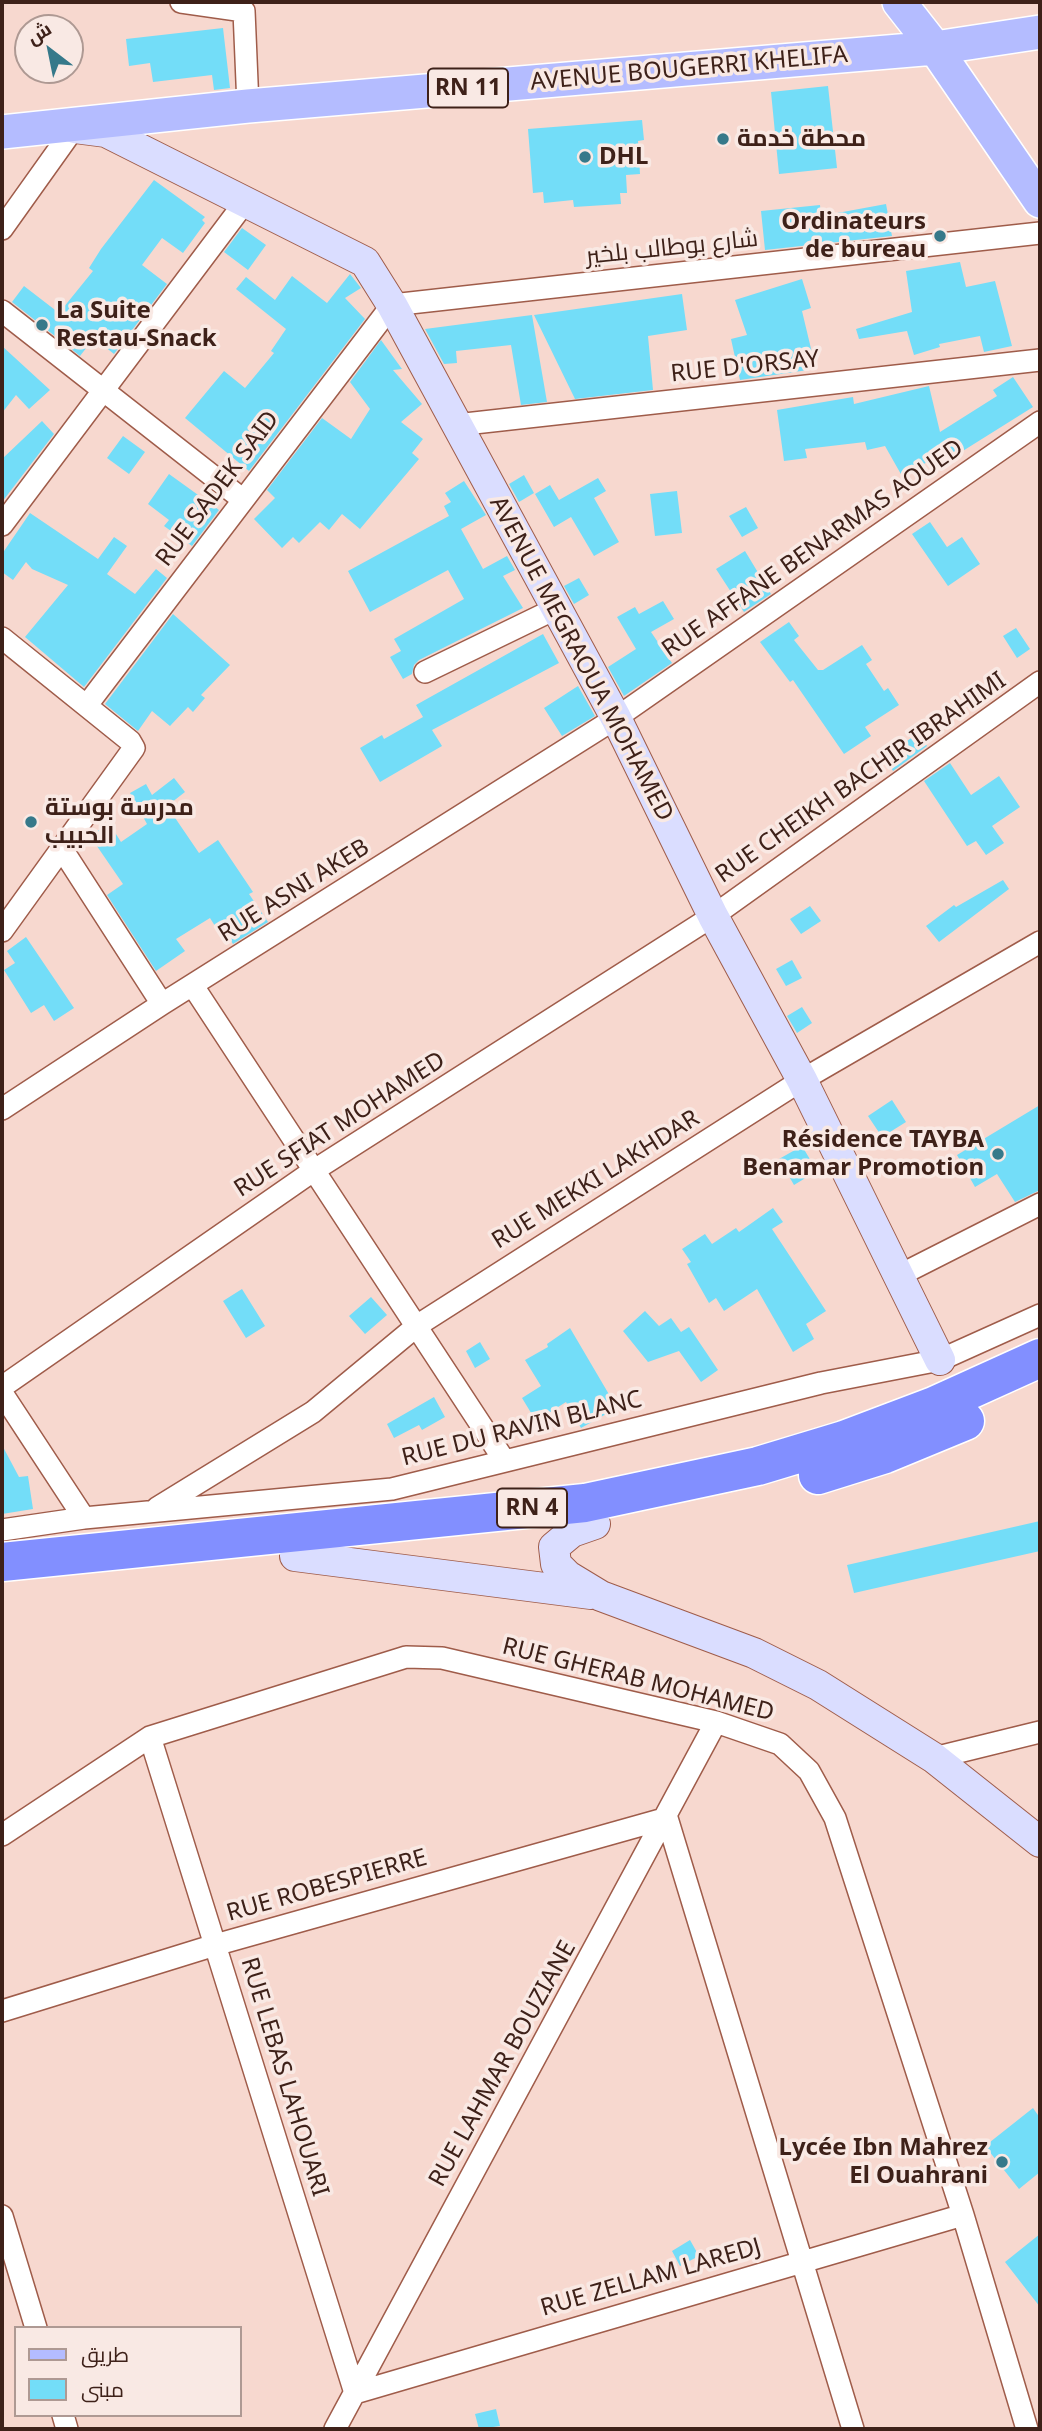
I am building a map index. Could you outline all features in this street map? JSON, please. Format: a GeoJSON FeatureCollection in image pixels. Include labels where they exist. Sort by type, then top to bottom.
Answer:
{"type":"FeatureCollection","features":[{"type":"Feature","properties":{"kind":"highway","name":"RN 4"},"geometry":{"type":"LineString","coordinates":[[2,1562],[598,1501],[758,1466],[844,1440],[934,1406],[1040,1358]]}},
{"type":"Feature","properties":{"kind":"highway","name":"RN 4"},"geometry":{"type":"LineString","coordinates":[[2,1585],[595,1524],[715,1503],[811,1478],[885,1454],[1040,1386]]}},
{"type":"Feature","properties":{"kind":"main road"},"geometry":{"type":"LineString","coordinates":[[899,2],[935,48],[1040,201]]}},
{"type":"Feature","properties":{"kind":"main road","name":"AVENUE BOUGERRI KHELIFA"},"geometry":{"type":"LineString","coordinates":[[2,132],[248,106],[935,48],[1040,32]]}},
{"type":"Feature","properties":{"kind":"street"},"geometry":{"type":"LineString","coordinates":[[181,2],[249,6],[248,106]]}},
{"type":"Feature","properties":{"kind":"street"},"geometry":{"type":"LineString","coordinates":[[2,229],[67,127]]}},
{"type":"Feature","properties":{"kind":"street","name":"AVENUE MEGRAOUA MOHAMED"},"geometry":{"type":"LineString","coordinates":[[67,127],[106,132],[365,262],[392,306],[616,719],[713,916],[802,1080],[940,1360]]}},
{"type":"Feature","properties":{"kind":"street"},"geometry":{"type":"LineString","coordinates":[[2,525],[105,392],[245,202]]}},
{"type":"Feature","properties":{"kind":"street","name":"شارع بوطالب بلخير"},"geometry":{"type":"LineString","coordinates":[[392,306],[1040,233]]}},
{"type":"Feature","properties":{"kind":"street","name":"RUE SADEK SAID"},"geometry":{"type":"LineString","coordinates":[[87,705],[392,306]]}},
{"type":"Feature","properties":{"kind":"street"},"geometry":{"type":"LineString","coordinates":[[2,312],[242,499]]}},
{"type":"Feature","properties":{"kind":"street","name":"RUE D'ORSAY"},"geometry":{"type":"LineString","coordinates":[[456,425],[1040,360]]}},
{"type":"Feature","properties":{"kind":"street","name":"RUE AFFANE BENARMAS AOUED"},"geometry":{"type":"LineString","coordinates":[[616,719],[1040,422]]}},
{"type":"Feature","properties":{"kind":"street"},"geometry":{"type":"LineString","coordinates":[[425,672],[557,608]]}},
{"type":"Feature","properties":{"kind":"street"},"geometry":{"type":"LineString","coordinates":[[2,638],[131,741],[134,748],[2,931]]}},
{"type":"Feature","properties":{"kind":"street","name":"RUE CHEIKH BACHIR IBRAHIMI"},"geometry":{"type":"LineString","coordinates":[[713,916],[1040,682]]}},
{"type":"Feature","properties":{"kind":"street","name":"RUE ASNI AKEB"},"geometry":{"type":"LineString","coordinates":[[2,1109],[162,1004],[616,719]]}},
{"type":"Feature","properties":{"kind":"street"},"geometry":{"type":"LineString","coordinates":[[62,849],[162,1004]]}},
{"type":"Feature","properties":{"kind":"street","name":"RUE SFIAT MOHAMED"},"geometry":{"type":"LineString","coordinates":[[2,1387],[313,1171],[713,916]]}},
{"type":"Feature","properties":{"kind":"street","name":"RUE MEKKI LAKHDAR"},"geometry":{"type":"LineString","coordinates":[[152,1511],[313,1412],[418,1325],[802,1080],[1040,942]]}},
{"type":"Feature","properties":{"kind":"street"},"geometry":{"type":"LineString","coordinates":[[193,986],[313,1171],[418,1325],[504,1460]]}},
{"type":"Feature","properties":{"kind":"street"},"geometry":{"type":"LineString","coordinates":[[900,1275],[1040,1204]]}},
{"type":"Feature","properties":{"kind":"street","name":"RUE DU RAVIN BLANC"},"geometry":{"type":"LineString","coordinates":[[2,1530],[84,1518],[392,1489],[821,1383],[940,1360],[1040,1315]]}},
{"type":"Feature","properties":{"kind":"street"},"geometry":{"type":"LineString","coordinates":[[2,1393],[84,1518]]}},
{"type":"Feature","properties":{"kind":"street"},"geometry":{"type":"LineString","coordinates":[[595,1524],[562,1538],[554,1547],[553,1558],[561,1570],[601,1596],[754,1653],[818,1685],[934,1758],[1040,1842]]}},
{"type":"Feature","properties":{"kind":"street"},"geometry":{"type":"LineString","coordinates":[[295,1556],[601,1596]]}},
{"type":"Feature","properties":{"kind":"street","name":"RUE GHERAB MOHAMED"},"geometry":{"type":"LineString","coordinates":[[2,1835],[150,1737],[392,1661],[419,1656],[442,1658],[716,1723],[780,1744],[809,1771],[835,1818],[963,2215],[1027,2429]]}},
{"type":"Feature","properties":{"kind":"street","name":"RUE LAHMAR BOUZIANE"},"geometry":{"type":"LineString","coordinates":[[335,2429],[716,1723]]}},
{"type":"Feature","properties":{"kind":"street"},"geometry":{"type":"LineString","coordinates":[[934,1758],[1040,1732]]}},
{"type":"Feature","properties":{"kind":"street","name":"RUE LEBAS LAHOUARI"},"geometry":{"type":"LineString","coordinates":[[150,1737],[355,2393]]}},
{"type":"Feature","properties":{"kind":"street"},"geometry":{"type":"LineString","coordinates":[[667,1818],[853,2429]]}},
{"type":"Feature","properties":{"kind":"street","name":"RUE ROBESPIERRE"},"geometry":{"type":"LineString","coordinates":[[2,2011],[215,1945],[667,1818]]}},
{"type":"Feature","properties":{"kind":"street","name":"RUE ZELLAM LAREDJ"},"geometry":{"type":"LineString","coordinates":[[355,2393],[963,2215]]}},
{"type":"Feature","properties":{"kind":"street"},"geometry":{"type":"LineString","coordinates":[[2,2216],[35,2326]]}},
{"type":"Feature","properties":{"kind":"building"},"geometry":{"type":"Polygon","coordinates":[[[223,28],[230,88],[214,90],[212,75],[153,82],[150,63],[129,66],[126,39],[223,28]]]}},
{"type":"Feature","properties":{"kind":"building"},"geometry":{"type":"Polygon","coordinates":[[[828,86],[837,168],[779,174],[771,92],[828,86]]]}},
{"type":"Feature","properties":{"kind":"building","name":"DHL"},"geometry":{"type":"Polygon","coordinates":[[[642,120],[644,140],[638,141],[640,174],[626,175],[627,193],[620,193],[621,204],[574,207],[573,200],[544,203],[543,192],[533,193],[528,129],[642,120]]]}},
{"type":"Feature","properties":{"kind":"building"},"geometry":{"type":"Polygon","coordinates":[[[154,180],[205,217],[202,220],[205,223],[183,253],[162,238],[142,265],[167,284],[114,354],[94,338],[80,356],[12,302],[24,286],[59,313],[93,271],[89,268],[101,249],[154,180]]]}},
{"type":"Feature","properties":{"kind":"building"},"geometry":{"type":"Polygon","coordinates":[[[886,204],[892,236],[765,250],[761,211],[820,205],[821,216],[886,204]]]}},
{"type":"Feature","properties":{"kind":"building"},"geometry":{"type":"Polygon","coordinates":[[[242,228],[266,245],[248,270],[224,252],[242,228]]]}},
{"type":"Feature","properties":{"kind":"building"},"geometry":{"type":"Polygon","coordinates":[[[960,262],[966,287],[995,281],[1012,346],[984,352],[980,336],[939,344],[940,347],[914,355],[907,331],[859,339],[856,329],[912,312],[906,271],[960,262]]]}},
{"type":"Feature","properties":{"kind":"building"},"geometry":{"type":"Polygon","coordinates":[[[350,274],[361,288],[345,298],[365,319],[249,471],[185,418],[224,371],[245,388],[274,353],[271,351],[286,329],[236,289],[246,277],[275,300],[292,276],[327,303],[350,274]]]}},
{"type":"Feature","properties":{"kind":"building"},"geometry":{"type":"Polygon","coordinates":[[[802,279],[811,308],[802,311],[813,357],[806,359],[808,370],[740,380],[731,339],[747,335],[735,300],[802,279]]]}},
{"type":"Feature","properties":{"kind":"building"},"geometry":{"type":"Polygon","coordinates":[[[682,294],[687,330],[648,336],[653,390],[575,399],[534,315],[682,294]]]}},
{"type":"Feature","properties":{"kind":"building"},"geometry":{"type":"Polygon","coordinates":[[[532,315],[547,402],[521,405],[511,345],[456,351],[457,363],[444,364],[425,329],[532,315]]]}},
{"type":"Feature","properties":{"kind":"building"},"geometry":{"type":"Polygon","coordinates":[[[381,340],[402,369],[393,370],[422,404],[401,422],[423,439],[412,453],[419,459],[360,529],[342,514],[329,530],[320,522],[299,543],[293,537],[282,548],[254,519],[275,498],[267,490],[322,418],[351,439],[370,409],[350,382],[381,340]]]}},
{"type":"Feature","properties":{"kind":"building"},"geometry":{"type":"Polygon","coordinates":[[[2,346],[50,390],[29,409],[16,395],[2,413],[2,346]]]}},
{"type":"Feature","properties":{"kind":"building"},"geometry":{"type":"Polygon","coordinates":[[[1013,377],[1033,407],[934,469],[929,461],[902,476],[885,446],[867,450],[865,442],[805,449],[807,458],[784,461],[777,410],[853,397],[854,404],[929,386],[940,432],[997,396],[993,390],[1013,377]]]}},
{"type":"Feature","properties":{"kind":"building"},"geometry":{"type":"Polygon","coordinates":[[[42,421],[54,434],[2,502],[2,459],[42,421]]]}},
{"type":"Feature","properties":{"kind":"building"},"geometry":{"type":"Polygon","coordinates":[[[123,436],[145,452],[129,474],[107,458],[123,436]]]}},
{"type":"Feature","properties":{"kind":"building"},"geometry":{"type":"Polygon","coordinates":[[[169,474],[219,510],[192,546],[164,526],[169,520],[148,504],[169,474]]]}},
{"type":"Feature","properties":{"kind":"building"},"geometry":{"type":"Polygon","coordinates":[[[524,475],[534,493],[519,502],[509,484],[524,475]]]}},
{"type":"Feature","properties":{"kind":"building"},"geometry":{"type":"Polygon","coordinates":[[[598,478],[606,491],[594,498],[619,542],[594,556],[571,517],[554,527],[535,494],[550,485],[559,500],[598,478]]]}},
{"type":"Feature","properties":{"kind":"building"},"geometry":{"type":"Polygon","coordinates":[[[464,481],[486,515],[461,529],[483,569],[507,556],[515,570],[503,576],[523,608],[419,660],[414,665],[412,674],[403,679],[390,657],[401,651],[394,639],[464,599],[448,570],[370,612],[348,571],[449,516],[444,506],[451,502],[445,493],[464,481]]]}},
{"type":"Feature","properties":{"kind":"building"},"geometry":{"type":"Polygon","coordinates":[[[677,491],[682,533],[655,536],[650,494],[677,491]]]}},
{"type":"Feature","properties":{"kind":"building"},"geometry":{"type":"Polygon","coordinates":[[[746,507],[758,528],[742,537],[729,516],[746,507]]]}},
{"type":"Feature","properties":{"kind":"building"},"geometry":{"type":"Polygon","coordinates":[[[30,513],[98,559],[114,537],[127,546],[107,574],[135,594],[156,569],[167,578],[84,687],[25,637],[68,585],[32,569],[26,562],[13,580],[2,572],[2,554],[30,513]]]}},
{"type":"Feature","properties":{"kind":"building"},"geometry":{"type":"Polygon","coordinates":[[[930,522],[947,547],[962,537],[980,564],[948,586],[912,534],[930,522]]]}},
{"type":"Feature","properties":{"kind":"building"},"geometry":{"type":"Polygon","coordinates":[[[745,551],[771,594],[744,612],[716,569],[745,551]]]}},
{"type":"Feature","properties":{"kind":"building"},"geometry":{"type":"Polygon","coordinates":[[[579,578],[589,595],[574,604],[564,586],[579,578]]]}},
{"type":"Feature","properties":{"kind":"building"},"geometry":{"type":"Polygon","coordinates":[[[663,601],[674,619],[651,632],[672,663],[624,696],[608,667],[636,649],[617,617],[635,607],[639,614],[663,601]]]}},
{"type":"Feature","properties":{"kind":"building"},"geometry":{"type":"Polygon","coordinates":[[[173,614],[230,665],[201,695],[205,698],[193,712],[188,707],[170,726],[152,711],[138,731],[105,704],[173,614]]]}},
{"type":"Feature","properties":{"kind":"building"},"geometry":{"type":"Polygon","coordinates":[[[789,622],[799,636],[794,640],[818,670],[823,670],[862,645],[872,660],[866,664],[884,691],[888,688],[899,705],[865,727],[871,736],[844,754],[793,680],[790,682],[760,642],[789,622]]]}},
{"type":"Feature","properties":{"kind":"building"},"geometry":{"type":"Polygon","coordinates":[[[1016,628],[1030,649],[1017,658],[1003,636],[1016,628]]]}},
{"type":"Feature","properties":{"kind":"building"},"geometry":{"type":"Polygon","coordinates":[[[543,634],[559,663],[432,730],[442,746],[380,782],[360,748],[382,735],[384,739],[423,717],[416,705],[543,634]]]}},
{"type":"Feature","properties":{"kind":"building"},"geometry":{"type":"Polygon","coordinates":[[[578,686],[595,716],[562,736],[544,708],[578,686]]]}},
{"type":"Feature","properties":{"kind":"building"},"geometry":{"type":"Polygon","coordinates":[[[919,733],[927,746],[893,771],[884,756],[919,733]]]}},
{"type":"Feature","properties":{"kind":"building"},"geometry":{"type":"Polygon","coordinates":[[[950,763],[971,795],[999,776],[1020,807],[992,826],[1004,843],[986,855],[976,841],[967,846],[924,781],[950,763]]]}},
{"type":"Feature","properties":{"kind":"building"},"geometry":{"type":"Polygon","coordinates":[[[174,778],[185,792],[167,806],[199,853],[218,840],[253,892],[249,894],[268,922],[233,944],[219,923],[215,926],[210,918],[176,939],[185,951],[156,971],[107,895],[123,884],[90,836],[109,823],[121,842],[147,824],[130,793],[146,784],[152,795],[174,778]]]}},
{"type":"Feature","properties":{"kind":"building"},"geometry":{"type":"Polygon","coordinates":[[[1003,880],[1009,889],[939,942],[926,926],[954,905],[956,907],[1003,880]]]}},
{"type":"Feature","properties":{"kind":"building"},"geometry":{"type":"Polygon","coordinates":[[[810,906],[821,921],[801,934],[790,919],[810,906]]]}},
{"type":"Feature","properties":{"kind":"building"},"geometry":{"type":"Polygon","coordinates":[[[26,937],[74,1008],[54,1021],[44,1005],[31,1013],[4,970],[15,963],[7,951],[26,937]]]}},
{"type":"Feature","properties":{"kind":"building"},"geometry":{"type":"Polygon","coordinates":[[[792,960],[802,978],[786,986],[776,969],[792,960]]]}},
{"type":"Feature","properties":{"kind":"building"},"geometry":{"type":"Polygon","coordinates":[[[802,1007],[812,1023],[797,1033],[787,1016],[802,1007]]]}},
{"type":"Feature","properties":{"kind":"building"},"geometry":{"type":"Polygon","coordinates":[[[892,1100],[906,1122],[882,1137],[868,1116],[892,1100]]]}},
{"type":"Feature","properties":{"kind":"building","name":"Résidence TAYBA Benamar Promotion"},"geometry":{"type":"Polygon","coordinates":[[[1040,1105],[1040,1190],[1015,1202],[997,1174],[975,1187],[957,1155],[1040,1105]]]}},
{"type":"Feature","properties":{"kind":"building"},"geometry":{"type":"Polygon","coordinates":[[[802,1146],[817,1171],[794,1185],[779,1159],[802,1146]]]}},
{"type":"Feature","properties":{"kind":"building"},"geometry":{"type":"Polygon","coordinates":[[[773,1208],[783,1222],[772,1229],[826,1311],[806,1324],[814,1339],[793,1352],[757,1289],[724,1311],[716,1298],[709,1303],[687,1264],[691,1262],[682,1249],[705,1234],[712,1244],[736,1228],[739,1232],[773,1208]]]}},
{"type":"Feature","properties":{"kind":"building"},"geometry":{"type":"Polygon","coordinates":[[[242,1289],[265,1326],[246,1338],[223,1301],[242,1289]]]}},
{"type":"Feature","properties":{"kind":"building"},"geometry":{"type":"Polygon","coordinates":[[[371,1297],[387,1315],[365,1334],[349,1316],[371,1297]]]}},
{"type":"Feature","properties":{"kind":"building"},"geometry":{"type":"Polygon","coordinates":[[[645,1311],[659,1326],[671,1318],[681,1332],[689,1327],[718,1370],[701,1382],[679,1351],[648,1362],[623,1331],[645,1311]]]}},
{"type":"Feature","properties":{"kind":"building"},"geometry":{"type":"Polygon","coordinates":[[[570,1328],[617,1408],[581,1428],[566,1402],[536,1421],[522,1398],[541,1386],[525,1360],[548,1347],[547,1344],[570,1328]]]}},
{"type":"Feature","properties":{"kind":"building"},"geometry":{"type":"Polygon","coordinates":[[[480,1342],[490,1359],[475,1368],[466,1351],[480,1342]]]}},
{"type":"Feature","properties":{"kind":"building"},"geometry":{"type":"Polygon","coordinates":[[[434,1397],[445,1417],[422,1430],[419,1425],[394,1438],[387,1424],[434,1397]]]}},
{"type":"Feature","properties":{"kind":"building"},"geometry":{"type":"Polygon","coordinates":[[[2,1445],[19,1477],[28,1476],[33,1509],[2,1514],[2,1445]]]}},
{"type":"Feature","properties":{"kind":"building"},"geometry":{"type":"Polygon","coordinates":[[[1040,1521],[1040,1551],[854,1593],[847,1565],[1040,1521]]]}},
{"type":"Feature","properties":{"kind":"building"},"geometry":{"type":"Polygon","coordinates":[[[1033,2108],[1040,2118],[1040,2172],[1019,2189],[985,2146],[1033,2108]]]}},
{"type":"Feature","properties":{"kind":"building"},"geometry":{"type":"Polygon","coordinates":[[[1040,2234],[1040,2307],[1005,2262],[1040,2234]]]}},
{"type":"Feature","properties":{"kind":"building"},"geometry":{"type":"Polygon","coordinates":[[[690,2240],[699,2256],[680,2266],[672,2251],[690,2240]]]}},
{"type":"Feature","properties":{"kind":"building"},"geometry":{"type":"Polygon","coordinates":[[[496,2409],[500,2426],[479,2429],[475,2414],[496,2409]]]}},
{"type":"Feature","properties":{"kind":"place","name":"محطة خدمة"},"geometry":{"type":"Point","coordinates":[723,139]}},
{"type":"Feature","properties":{"kind":"place","name":"DHL"},"geometry":{"type":"Point","coordinates":[585,157]}},
{"type":"Feature","properties":{"kind":"place","name":"Ordinateurs de bureau"},"geometry":{"type":"Point","coordinates":[940,236]}},
{"type":"Feature","properties":{"kind":"place","name":"La Suite Restau-Snack"},"geometry":{"type":"Point","coordinates":[42,325]}},
{"type":"Feature","properties":{"kind":"place","name":"مدرسة بوستة الحبيب"},"geometry":{"type":"Point","coordinates":[31,822]}},
{"type":"Feature","properties":{"kind":"place","name":"Résidence TAYBA Benamar Promotion"},"geometry":{"type":"Point","coordinates":[998,1154]}},
{"type":"Feature","properties":{"kind":"place","name":"Lycée Ibn Mahrez El Ouahrani"},"geometry":{"type":"Point","coordinates":[1002,2162]}}]}
